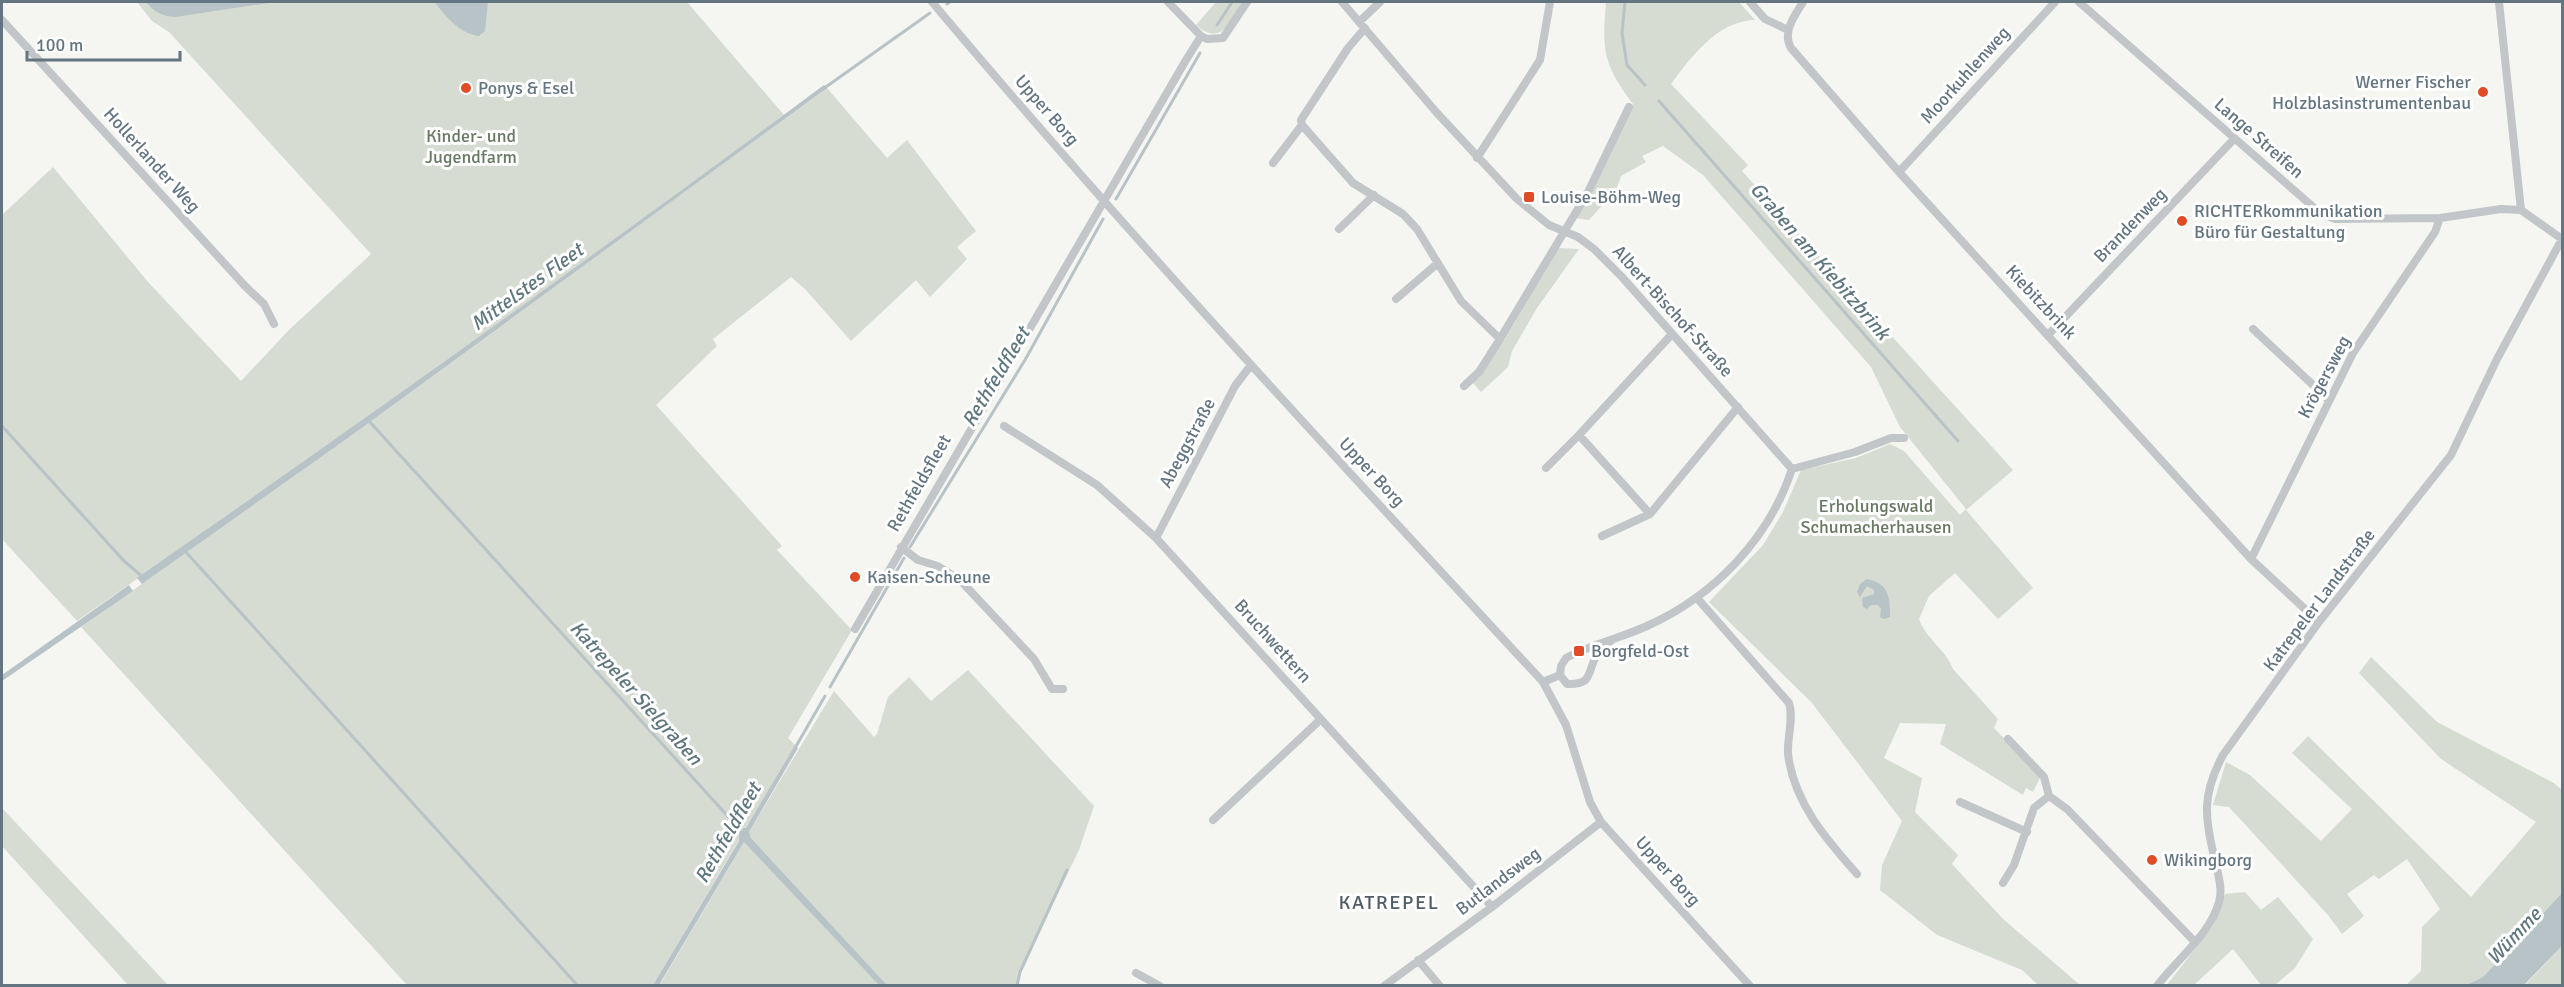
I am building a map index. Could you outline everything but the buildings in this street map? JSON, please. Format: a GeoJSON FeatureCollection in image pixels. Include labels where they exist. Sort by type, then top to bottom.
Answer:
{"type":"FeatureCollection","features":[{"type":"Feature","properties":{"kind":"street","name":"Upper Borg"},"geometry":{"type":"LineString","coordinates":[[932,2],[1251,365],[1543,682],[1566,725],[1590,802],[1602,822],[1750,986]]}},
{"type":"Feature","properties":{"kind":"street"},"geometry":{"type":"LineString","coordinates":[[1168,2],[1207,39],[1223,38],[1247,2]]}},
{"type":"Feature","properties":{"kind":"street","name":"Albert-Bischof-Straße"},"geometry":{"type":"LineString","coordinates":[[1342,2],[1478,158],[1536,216],[1549,225],[1578,237],[1594,249],[1792,469]]}},
{"type":"Feature","properties":{"kind":"street"},"geometry":{"type":"LineString","coordinates":[[1380,2],[1362,25],[1301,120],[1302,125],[1353,183],[1403,214],[1417,229],[1461,301],[1500,339]]}},
{"type":"Feature","properties":{"kind":"street"},"geometry":{"type":"LineString","coordinates":[[1478,158],[1540,60],[1550,2]]}},
{"type":"Feature","properties":{"kind":"street"},"geometry":{"type":"LineString","coordinates":[[1750,2],[1765,19],[1788,30],[1803,2]]}},
{"type":"Feature","properties":{"kind":"street","name":"Moorkuhlenweg"},"geometry":{"type":"LineString","coordinates":[[1899,172],[2055,2]]}},
{"type":"Feature","properties":{"kind":"street","name":"Lange Streifen"},"geometry":{"type":"LineString","coordinates":[[2079,2],[2320,213],[2335,219],[2440,218],[2501,209],[2521,210]]}},
{"type":"Feature","properties":{"kind":"street"},"geometry":{"type":"LineString","coordinates":[[2499,2],[2521,210]]}},
{"type":"Feature","properties":{"kind":"street","name":"Hollerlander Weg"},"geometry":{"type":"LineString","coordinates":[[2,20],[264,304],[274,324]]}},
{"type":"Feature","properties":{"kind":"street","name":"Kiebitzbrink"},"geometry":{"type":"LineString","coordinates":[[1788,30],[1787,41],[1791,48],[1899,172],[2049,334],[2251,559],[2319,622]]}},
{"type":"Feature","properties":{"kind":"street","name":"Rethfeldsfleet"},"geometry":{"type":"LineString","coordinates":[[855,629],[1202,36]]}},
{"type":"Feature","properties":{"kind":"street"},"geometry":{"type":"LineString","coordinates":[[1464,386],[1479,372],[1564,232],[1604,163],[1615,133],[1629,107]]}},
{"type":"Feature","properties":{"kind":"street"},"geometry":{"type":"LineString","coordinates":[[1273,163],[1302,125]]}},
{"type":"Feature","properties":{"kind":"street","name":"Brandenweg"},"geometry":{"type":"LineString","coordinates":[[2049,334],[2234,139]]}},
{"type":"Feature","properties":{"kind":"street"},"geometry":{"type":"LineString","coordinates":[[1339,229],[1374,195]]}},
{"type":"Feature","properties":{"kind":"street","name":"Katrepeler Landstraße"},"geometry":{"type":"LineString","coordinates":[[2157,986],[2214,916],[2220,898],[2206,802],[2213,773],[2223,755],[2319,622],[2451,455],[2497,359],[2562,239],[2521,210]]}},
{"type":"Feature","properties":{"kind":"street","name":"Krögersweg"},"geometry":{"type":"LineString","coordinates":[[2251,559],[2353,353],[2435,232],[2440,218]]}},
{"type":"Feature","properties":{"kind":"street"},"geometry":{"type":"LineString","coordinates":[[1396,299],[1438,263]]}},
{"type":"Feature","properties":{"kind":"street"},"geometry":{"type":"LineString","coordinates":[[2253,329],[2329,400]]}},
{"type":"Feature","properties":{"kind":"street"},"geometry":{"type":"LineString","coordinates":[[1546,468],[1672,334]]}},
{"type":"Feature","properties":{"kind":"street","name":"Abeggstraße"},"geometry":{"type":"LineString","coordinates":[[1156,538],[1235,386],[1251,365]]}},
{"type":"Feature","properties":{"kind":"street"},"geometry":{"type":"LineString","coordinates":[[1602,536],[1650,514],[1738,407]]}},
{"type":"Feature","properties":{"kind":"street","name":"Bruchwettern"},"geometry":{"type":"LineString","coordinates":[[1004,426],[1098,485],[1156,538],[1492,907]]}},
{"type":"Feature","properties":{"kind":"street"},"geometry":{"type":"LineString","coordinates":[[1579,435],[1650,514]]}},
{"type":"Feature","properties":{"kind":"street"},"geometry":{"type":"LineString","coordinates":[[1612,640],[1596,657],[1584,682],[1567,684],[1560,675],[1561,666],[1566,658],[1671,615],[1697,598],[1747,551],[1780,498],[1792,469],[1855,452],[1891,438],[1904,438]]}},
{"type":"Feature","properties":{"kind":"street"},"geometry":{"type":"LineString","coordinates":[[901,547],[918,560],[938,566],[960,580],[1034,659],[1052,688],[1063,689]]}},
{"type":"Feature","properties":{"kind":"street"},"geometry":{"type":"LineString","coordinates":[[1697,598],[1789,703],[1791,710],[1788,736],[1789,759],[1800,795],[1820,832],[1857,874]]}},
{"type":"Feature","properties":{"kind":"street"},"geometry":{"type":"LineString","coordinates":[[1543,682],[1560,675]]}},
{"type":"Feature","properties":{"kind":"street"},"geometry":{"type":"LineString","coordinates":[[1213,820],[1321,719]]}},
{"type":"Feature","properties":{"kind":"street"},"geometry":{"type":"LineString","coordinates":[[2008,739],[2044,777],[2049,796],[2067,809],[2194,941]]}},
{"type":"Feature","properties":{"kind":"street"},"geometry":{"type":"LineString","coordinates":[[2003,883],[2014,865],[2034,808],[2049,796]]}},
{"type":"Feature","properties":{"kind":"street"},"geometry":{"type":"LineString","coordinates":[[1960,802],[2027,832]]}},
{"type":"Feature","properties":{"kind":"street","name":"Butlandsweg"},"geometry":{"type":"LineString","coordinates":[[1384,986],[1602,822]]}},
{"type":"Feature","properties":{"kind":"street"},"geometry":{"type":"LineString","coordinates":[[1418,960],[1440,986]]}},
{"type":"Feature","properties":{"kind":"street"},"geometry":{"type":"LineString","coordinates":[[1136,973],[1161,986]]}},
{"type":"Feature","properties":{"kind":"green space","name":"Kinder- und Jugendfarm"},"geometry":{"type":"Polygon","coordinates":[[[137,2],[687,2],[784,115],[647,217],[77,621],[2,539],[2,215],[53,167],[148,282],[241,381],[289,330],[371,254],[169,32],[152,21],[137,2]]]}},
{"type":"Feature","properties":{"kind":"green space"},"geometry":{"type":"Polygon","coordinates":[[[1216,2],[1243,2],[1229,24],[1219,33],[1212,34],[1196,25],[1216,2]]]}},
{"type":"Feature","properties":{"kind":"green space","name":"Erholungswald Schumacherhausen"},"geometry":{"type":"Polygon","coordinates":[[[1606,2],[1739,2],[1755,20],[1729,26],[1717,33],[1697,52],[1671,84],[1748,165],[1742,171],[2013,470],[1966,510],[2033,588],[1998,619],[1955,573],[1929,596],[1919,619],[1926,633],[1946,656],[1953,669],[1998,719],[1994,728],[2041,776],[2033,792],[2026,788],[2023,795],[1940,744],[1946,724],[1900,723],[1884,758],[1922,778],[1915,812],[1958,855],[1952,864],[2003,919],[2080,985],[2038,985],[2022,970],[1937,935],[1880,890],[1882,865],[1902,821],[1812,703],[1709,602],[1763,545],[1783,512],[1801,470],[1856,458],[1890,444],[1904,451],[1960,515],[1966,509],[1900,427],[1871,367],[1703,175],[1663,146],[1642,156],[1646,162],[1621,176],[1616,190],[1589,220],[1575,218],[1633,104],[1610,67],[1607,56],[1604,33],[1606,2]]]}},
{"type":"Feature","properties":{"kind":"green space"},"geometry":{"type":"Polygon","coordinates":[[[827,88],[887,158],[907,140],[976,231],[957,247],[967,259],[930,297],[916,280],[851,341],[805,289],[791,277],[713,339],[717,346],[656,405],[782,546],[777,550],[852,630],[788,738],[795,745],[746,829],[739,833],[739,840],[653,985],[407,985],[81,627],[348,438],[827,88]]]}},
{"type":"Feature","properties":{"kind":"green space"},"geometry":{"type":"Polygon","coordinates":[[[1558,248],[1579,249],[1537,308],[1512,351],[1508,367],[1481,392],[1472,382],[1505,339],[1558,248]]]}},
{"type":"Feature","properties":{"kind":"green space"},"geometry":{"type":"Polygon","coordinates":[[[2371,657],[2437,722],[2554,783],[2562,790],[2562,893],[2483,977],[2466,985],[2406,985],[2421,971],[2422,927],[2440,909],[2407,859],[2379,879],[2374,875],[2347,894],[2364,916],[2342,934],[2328,915],[2229,807],[2213,805],[2226,762],[2250,775],[2321,841],[2352,809],[2292,753],[2308,736],[2471,897],[2536,822],[2441,759],[2359,673],[2371,657]]]}},
{"type":"Feature","properties":{"kind":"green space"},"geometry":{"type":"Polygon","coordinates":[[[968,670],[1094,806],[1079,850],[1021,970],[1017,985],[887,985],[751,838],[749,832],[834,691],[874,737],[877,734],[888,697],[909,677],[931,701],[968,670]]]}},
{"type":"Feature","properties":{"kind":"green space"},"geometry":{"type":"Polygon","coordinates":[[[2,808],[168,985],[128,985],[2,846],[2,808]]]}},
{"type":"Feature","properties":{"kind":"green space"},"geometry":{"type":"Polygon","coordinates":[[[744,842],[748,844],[880,985],[659,986],[744,842]]]}},
{"type":"Feature","properties":{"kind":"green space"},"geometry":{"type":"Polygon","coordinates":[[[2245,892],[2261,910],[2278,897],[2313,939],[2295,968],[2275,985],[2261,985],[2233,949],[2194,985],[2166,986],[2213,926],[2225,894],[2245,892]]]}},
{"type":"Feature","properties":{"kind":"green space"},"geometry":{"type":"Polygon","coordinates":[[[2562,946],[2562,985],[2524,986],[2562,946]]]}},
{"type":"Feature","properties":{"kind":"shaded area"},"geometry":{"type":"Polygon","coordinates":[[[146,2],[275,2],[175,17],[159,13],[146,2]]]}},
{"type":"Feature","properties":{"kind":"shaded area"},"geometry":{"type":"Polygon","coordinates":[[[437,2],[488,2],[485,31],[479,36],[460,29],[445,15],[436,4],[437,2]]]}},
{"type":"Feature","properties":{"kind":"shaded area"},"geometry":{"type":"Polygon","coordinates":[[[824,85],[827,88],[348,438],[142,584],[137,578],[483,334],[824,85]]]}},
{"type":"Feature","properties":{"kind":"shaded area"},"geometry":{"type":"Polygon","coordinates":[[[1867,579],[1880,584],[1887,592],[1890,617],[1884,619],[1880,617],[1881,609],[1878,605],[1871,605],[1867,609],[1863,607],[1862,598],[1874,594],[1874,590],[1867,586],[1860,597],[1857,592],[1860,584],[1867,579]]]}},
{"type":"Feature","properties":{"kind":"shaded area"},"geometry":{"type":"Polygon","coordinates":[[[129,585],[133,591],[2,681],[2,675],[129,585]]]}},
{"type":"Feature","properties":{"kind":"shaded area"},"geometry":{"type":"Polygon","coordinates":[[[795,745],[798,748],[749,832],[751,838],[887,985],[879,985],[744,842],[659,985],[653,985],[739,841],[739,833],[746,828],[795,745]]]}},
{"type":"Feature","properties":{"kind":"shaded area"},"geometry":{"type":"Polygon","coordinates":[[[2562,893],[2562,946],[2524,985],[2466,985],[2483,977],[2562,893]]]}},
{"type":"Feature","properties":{"kind":"waterway","name":"Rethfeldfleet"},"geometry":{"type":"LineString","coordinates":[[1217,25],[1232,2]]}},
{"type":"Feature","properties":{"kind":"waterway","name":"Graben am Kiebitzbrink"},"geometry":{"type":"LineString","coordinates":[[1625,2],[1622,33],[1627,65],[1645,85]]}},
{"type":"Feature","properties":{"kind":"waterway","name":"Mittelstes Fleet"},"geometry":{"type":"LineString","coordinates":[[823,89],[930,13]]}},
{"type":"Feature","properties":{"kind":"waterway","name":"Rethfeldfleet"},"geometry":{"type":"LineString","coordinates":[[1116,199],[1200,53]]}},
{"type":"Feature","properties":{"kind":"waterway","name":"Graben am Kiebitzbrink"},"geometry":{"type":"LineString","coordinates":[[1659,101],[1958,441]]}},
{"type":"Feature","properties":{"kind":"waterway","name":"Rethfeldfleet"},"geometry":{"type":"LineString","coordinates":[[910,547],[1025,360],[1103,219]]}},
{"type":"Feature","properties":{"kind":"waterway","name":"Katrepeler Sielgraben"},"geometry":{"type":"LineString","coordinates":[[369,421],[743,833]]}},
{"type":"Feature","properties":{"kind":"waterway"},"geometry":{"type":"LineString","coordinates":[[2,426],[124,561],[144,578]]}},
{"type":"Feature","properties":{"kind":"waterway"},"geometry":{"type":"LineString","coordinates":[[185,551],[578,986]]}},
{"type":"Feature","properties":{"kind":"waterway","name":"Rethfeldfleet"},"geometry":{"type":"LineString","coordinates":[[830,687],[904,558]]}},
{"type":"Feature","properties":{"kind":"waterway","name":"Rethfeldfleet"},"geometry":{"type":"LineString","coordinates":[[795,748],[825,696]]}},
{"type":"Feature","properties":{"kind":"waterway"},"geometry":{"type":"LineString","coordinates":[[1017,986],[1020,972],[1067,870]]}},
{"type":"Feature","properties":{"kind":"place","name":"Ponys & Esel"},"geometry":{"type":"Point","coordinates":[466,88]}},
{"type":"Feature","properties":{"kind":"place","name":"Werner Fischer Holzblasinstrumentenbau"},"geometry":{"type":"Point","coordinates":[2483,92]}},
{"type":"Feature","properties":{"kind":"place","name":"Louise-Böhm-Weg"},"geometry":{"type":"Point","coordinates":[1529,197]}},
{"type":"Feature","properties":{"kind":"place","name":"RICHTERkommunikation Büro für Gestaltung"},"geometry":{"type":"Point","coordinates":[2182,221]}},
{"type":"Feature","properties":{"kind":"place","name":"Kaisen-Scheune"},"geometry":{"type":"Point","coordinates":[855,577]}},
{"type":"Feature","properties":{"kind":"place","name":"Borgfeld-Ost"},"geometry":{"type":"Point","coordinates":[1579,651]}},
{"type":"Feature","properties":{"kind":"place","name":"Wikingborg"},"geometry":{"type":"Point","coordinates":[2152,860]}},
{"type":"Feature","properties":{"kind":"district","name":"KATREPEL"},"geometry":{"type":"Point","coordinates":[1389,902]}},
{"type":"Feature","properties":{"kind":"water label","name":"Wümme"},"geometry":{"type":"Point","coordinates":[2514,936]}}]}
